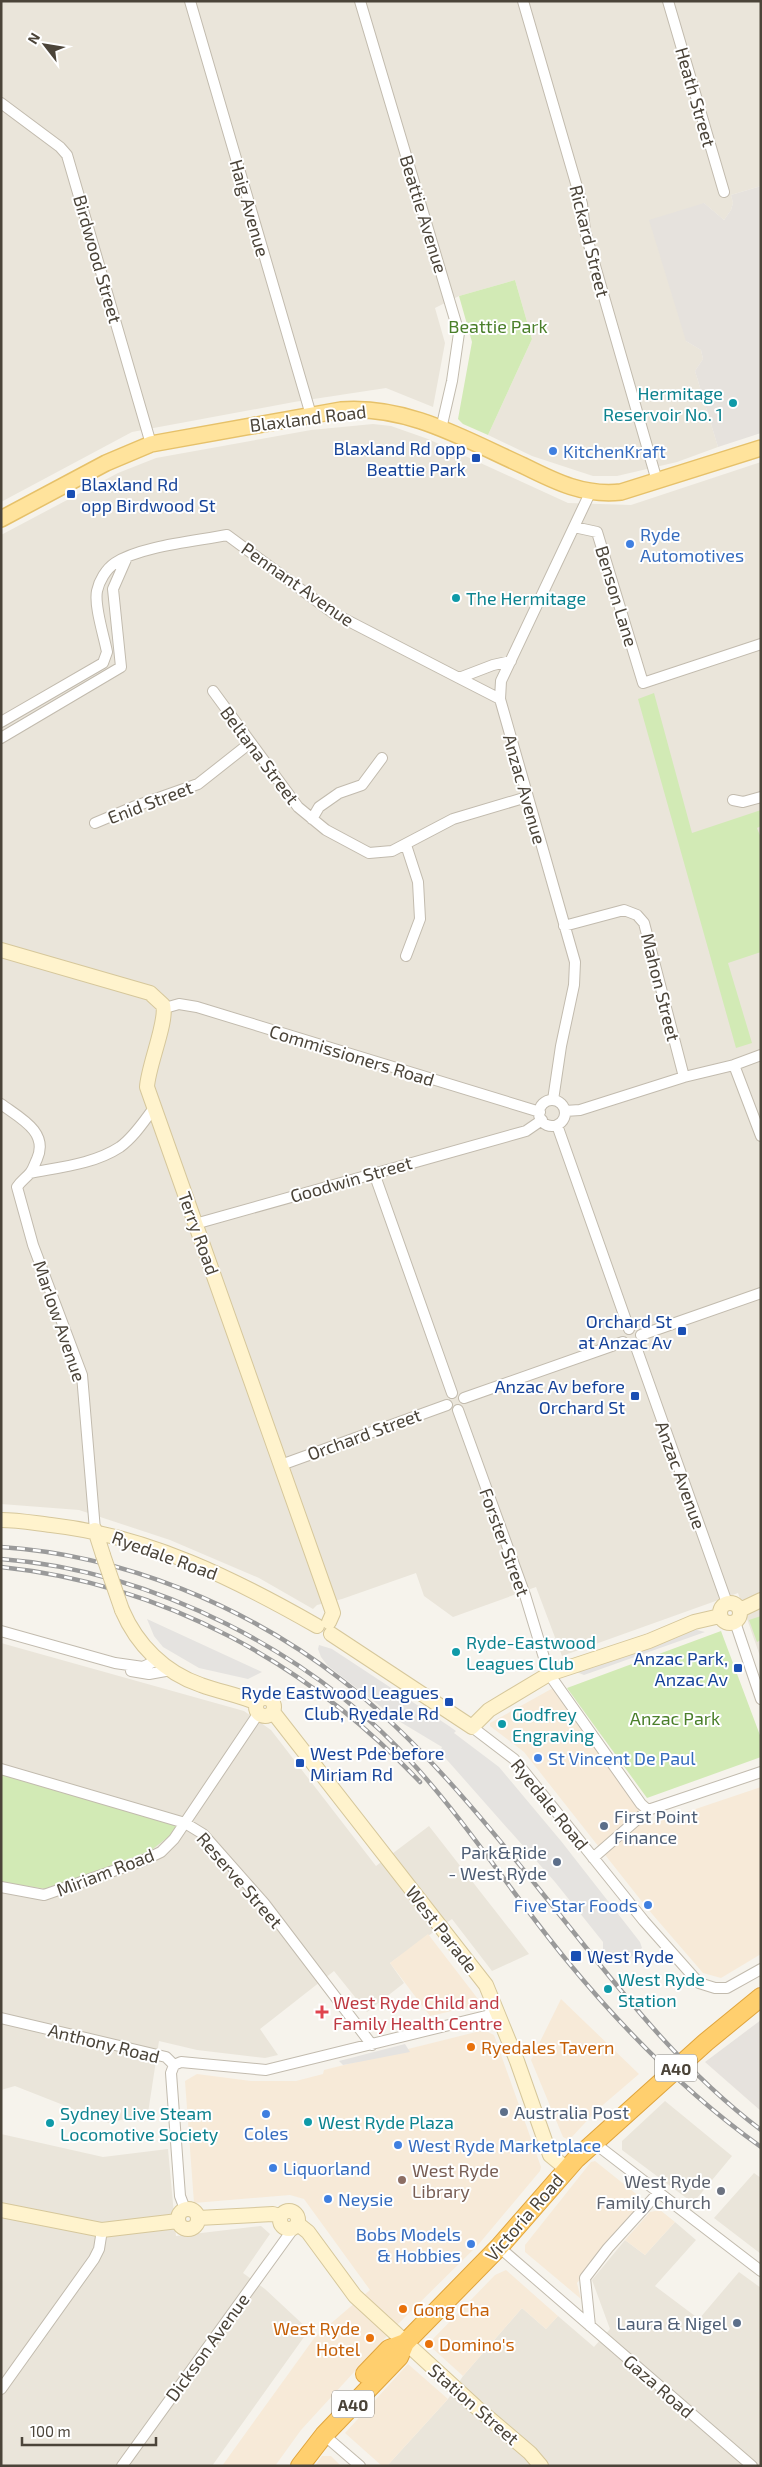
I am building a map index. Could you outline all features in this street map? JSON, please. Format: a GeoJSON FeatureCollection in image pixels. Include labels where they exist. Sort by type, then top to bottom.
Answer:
{"type":"FeatureCollection","features":[{"type":"Feature","properties":{"kind":"highway","name":"Victoria Road"},"geometry":{"type":"LineString","coordinates":[[300,2466],[324,2434],[399,2357],[406,2343],[499,2247],[566,2169],[593,2142],[727,2023],[761,1997]]}},
{"type":"Feature","properties":{"kind":"highway","name":"Victoria Road"},"geometry":{"type":"LineString","coordinates":[[287,2466],[309,2435],[389,2349],[406,2343]]}},
{"type":"Feature","properties":{"kind":"main road","name":"Blaxland Road"},"geometry":{"type":"LineString","coordinates":[[1,519],[106,463],[151,444],[311,415],[355,409],[396,412],[441,429],[572,488],[590,492],[621,492],[761,448]]}},
{"type":"Feature","properties":{"kind":"street","name":"Haig Avenue"},"geometry":{"type":"LineString","coordinates":[[190,1],[311,415]]}},
{"type":"Feature","properties":{"kind":"street","name":"Beattie Avenue"},"geometry":{"type":"LineString","coordinates":[[360,1],[459,332],[452,381],[441,429]]}},
{"type":"Feature","properties":{"kind":"street","name":"Rickard Street"},"geometry":{"type":"LineString","coordinates":[[523,1],[582,204],[585,231],[658,481]]}},
{"type":"Feature","properties":{"kind":"street","name":"Heath Street"},"geometry":{"type":"LineString","coordinates":[[668,1],[724,192]]}},
{"type":"Feature","properties":{"kind":"street","name":"Birdwood Street"},"geometry":{"type":"LineString","coordinates":[[1,103],[60,147],[67,155],[151,444]]}},
{"type":"Feature","properties":{"kind":"street","name":"Anzac Avenue"},"geometry":{"type":"LineString","coordinates":[[553,1100],[576,973],[500,699],[501,680],[590,492]]}},
{"type":"Feature","properties":{"kind":"street","name":"Benson Lane"},"geometry":{"type":"LineString","coordinates":[[574,526],[597,532],[643,683],[761,644]]}},
{"type":"Feature","properties":{"kind":"street","name":"Pennant Avenue"},"geometry":{"type":"LineString","coordinates":[[1,722],[103,663],[107,652],[96,592],[103,576],[114,563],[128,556],[172,545],[227,535],[333,613],[500,699]]}},
{"type":"Feature","properties":{"kind":"street"},"geometry":{"type":"LineString","coordinates":[[1,738],[121,667],[113,589],[128,556]]}},
{"type":"Feature","properties":{"kind":"street"},"geometry":{"type":"LineString","coordinates":[[459,678],[493,665],[511,661]]}},
{"type":"Feature","properties":{"kind":"street","name":"Beltana Street"},"geometry":{"type":"LineString","coordinates":[[212,691],[298,808],[326,830],[369,853],[392,851],[453,819],[527,797]]}},
{"type":"Feature","properties":{"kind":"street","name":"Enid Street"},"geometry":{"type":"LineString","coordinates":[[95,823],[133,807],[198,784],[250,743]]}},
{"type":"Feature","properties":{"kind":"street"},"geometry":{"type":"LineString","coordinates":[[312,818],[319,807],[338,793],[362,785],[382,758]]}},
{"type":"Feature","properties":{"kind":"street"},"geometry":{"type":"LineString","coordinates":[[733,800],[743,802],[761,797]]}},
{"type":"Feature","properties":{"kind":"street"},"geometry":{"type":"LineString","coordinates":[[406,845],[418,882],[420,919],[406,956]]}},
{"type":"Feature","properties":{"kind":"street","name":"Mahon Street"},"geometry":{"type":"LineString","coordinates":[[564,926],[624,910],[637,915],[644,923],[684,1077]]}},
{"type":"Feature","properties":{"kind":"street"},"geometry":{"type":"LineString","coordinates":[[1,950],[150,993],[162,1002],[165,1008]]}},
{"type":"Feature","properties":{"kind":"street","name":"Commissioners Road"},"geometry":{"type":"LineString","coordinates":[[165,1008],[179,1004],[198,1007],[520,1107],[541,1116]]}},
{"type":"Feature","properties":{"kind":"street","name":"Terry Road"},"geometry":{"type":"LineString","coordinates":[[165,1008],[147,1073],[147,1087],[332,1607],[332,1613],[326,1627]]}},
{"type":"Feature","properties":{"kind":"street"},"geometry":{"type":"LineString","coordinates":[[565,1111],[580,1110],[684,1077],[734,1065],[761,1055]]}},
{"type":"Feature","properties":{"kind":"street"},"geometry":{"type":"LineString","coordinates":[[734,1065],[761,1136]]}},
{"type":"Feature","properties":{"kind":"street"},"geometry":{"type":"LineString","coordinates":[[553,1100],[561,1103],[565,1111],[562,1122],[557,1125],[549,1125],[541,1116],[544,1103],[553,1100]]}},
{"type":"Feature","properties":{"kind":"street","name":"Marlow Avenue"},"geometry":{"type":"LineString","coordinates":[[1,1104],[36,1131],[41,1140],[39,1155],[30,1173],[23,1178],[17,1187],[33,1245],[82,1375],[95,1530],[122,1610],[140,1643],[164,1665]]}},
{"type":"Feature","properties":{"kind":"street","name":"Goodwin Street"},"geometry":{"type":"LineString","coordinates":[[507,1135],[527,1124],[527,1114],[520,1107]]}},
{"type":"Feature","properties":{"kind":"street"},"geometry":{"type":"LineString","coordinates":[[30,1173],[92,1161],[121,1146],[138,1130],[154,1108]]}},
{"type":"Feature","properties":{"kind":"street","name":"Goodwin Street"},"geometry":{"type":"LineString","coordinates":[[195,1224],[507,1135],[526,1132],[541,1116]]}},
{"type":"Feature","properties":{"kind":"street"},"geometry":{"type":"LineString","coordinates":[[557,1125],[629,1329]]}},
{"type":"Feature","properties":{"kind":"street"},"geometry":{"type":"LineString","coordinates":[[374,1173],[452,1393]]}},
{"type":"Feature","properties":{"kind":"street"},"geometry":{"type":"LineString","coordinates":[[641,1336],[761,1293]]}},
{"type":"Feature","properties":{"kind":"street"},"geometry":{"type":"LineString","coordinates":[[629,1329],[638,1330],[641,1336],[642,1341],[636,1347],[630,1348],[623,1342],[622,1336],[629,1329]]}},
{"type":"Feature","properties":{"kind":"street"},"geometry":{"type":"LineString","coordinates":[[464,1398],[623,1342]]}},
{"type":"Feature","properties":{"kind":"street","name":"Anzac Avenue"},"geometry":{"type":"LineString","coordinates":[[636,1347],[727,1603]]}},
{"type":"Feature","properties":{"kind":"street"},"geometry":{"type":"LineString","coordinates":[[452,1393],[459,1393],[464,1398],[463,1406],[458,1410],[452,1410],[446,1405],[447,1397],[452,1393]]}},
{"type":"Feature","properties":{"kind":"street","name":"Orchard Street"},"geometry":{"type":"LineString","coordinates":[[281,1465],[446,1405]]}},
{"type":"Feature","properties":{"kind":"street","name":"Forster Street"},"geometry":{"type":"LineString","coordinates":[[458,1410],[525,1595],[550,1674],[641,1804],[648,1810]]}},
{"type":"Feature","properties":{"kind":"street","name":"Ryedale Road"},"geometry":{"type":"LineString","coordinates":[[1,1520],[95,1530],[150,1545],[211,1570],[326,1627],[472,1727],[514,1759],[644,1921],[696,1980],[703,1985],[715,1988],[734,1985],[761,1969]]}},
{"type":"Feature","properties":{"kind":"street"},"geometry":{"type":"LineString","coordinates":[[103,1555],[122,1537]]}},
{"type":"Feature","properties":{"kind":"street"},"geometry":{"type":"LineString","coordinates":[[761,1600],[738,1616],[725,1622],[720,1616],[721,1608],[727,1603],[734,1603],[738,1616],[761,1699]]}},
{"type":"Feature","properties":{"kind":"street"},"geometry":{"type":"LineString","coordinates":[[472,1727],[489,1710],[550,1674],[649,1641],[694,1622],[720,1616]]}},
{"type":"Feature","properties":{"kind":"street"},"geometry":{"type":"LineString","coordinates":[[1,1631],[115,1663],[140,1673],[164,1665]]}},
{"type":"Feature","properties":{"kind":"street"},"geometry":{"type":"LineString","coordinates":[[115,1663],[143,1667],[164,1665],[199,1685],[257,1708]]}},
{"type":"Feature","properties":{"kind":"street","name":"West Parade"},"geometry":{"type":"LineString","coordinates":[[257,1708],[262,1698],[269,1699],[274,1703],[273,1712],[486,1986],[498,2013],[550,2155],[566,2169]]}},
{"type":"Feature","properties":{"kind":"street","name":"Miriam Road"},"geometry":{"type":"LineString","coordinates":[[1,1887],[44,1895],[133,1864],[161,1852],[174,1840],[257,1708]]}},
{"type":"Feature","properties":{"kind":"street","name":"Reserve Street"},"geometry":{"type":"LineString","coordinates":[[1,1769],[185,1822],[203,1834],[264,1903],[372,2045]]}},
{"type":"Feature","properties":{"kind":"street"},"geometry":{"type":"LineString","coordinates":[[593,1858],[648,1810],[761,1772]]}},
{"type":"Feature","properties":{"kind":"street","name":"Anthony Road"},"geometry":{"type":"LineString","coordinates":[[1,2018],[166,2057],[174,2065],[181,2062],[266,2070],[498,2013]]}},
{"type":"Feature","properties":{"kind":"street"},"geometry":{"type":"LineString","coordinates":[[1,2210],[102,2230],[181,2215],[171,2073],[174,2065]]}},
{"type":"Feature","properties":{"kind":"street"},"geometry":{"type":"LineString","coordinates":[[593,2142],[761,2271]]}},
{"type":"Feature","properties":{"kind":"street"},"geometry":{"type":"LineString","coordinates":[[590,2326],[585,2278],[608,2248],[658,2193]]}},
{"type":"Feature","properties":{"kind":"street","name":"Station Street"},"geometry":{"type":"LineString","coordinates":[[181,2215],[193,2210],[198,2218],[273,2214],[279,2216],[282,2226],[296,2226],[308,2232],[355,2296],[530,2453],[541,2466]]}},
{"type":"Feature","properties":{"kind":"street","name":"Dickson Avenue"},"geometry":{"type":"LineString","coordinates":[[122,2466],[296,2226]]}},
{"type":"Feature","properties":{"kind":"street"},"geometry":{"type":"LineString","coordinates":[[1,2389],[94,2259],[99,2249],[102,2230]]}},
{"type":"Feature","properties":{"kind":"street","name":"Gaza Road"},"geometry":{"type":"LineString","coordinates":[[499,2247],[752,2466]]}},
{"type":"Feature","properties":{"kind":"street"},"geometry":{"type":"LineString","coordinates":[[324,2434],[360,2466]]}},
{"type":"Feature","properties":{"kind":"shaded area"},"geometry":{"type":"Polygon","coordinates":[[[1,1],[761,1],[761,186],[731,195],[733,203],[731,210],[724,220],[704,203],[686,341],[701,350],[703,359],[695,371],[718,447],[677,462],[617,476],[593,476],[532,456],[488,435],[532,339],[515,280],[459,296],[435,308],[445,343],[433,407],[386,388],[294,402],[132,432],[1,502],[1,1]]]}},
{"type":"Feature","properties":{"kind":"shaded area"},"geometry":{"type":"Polygon","coordinates":[[[761,186],[761,433],[718,447],[695,371],[703,359],[701,350],[686,341],[649,220],[704,203],[724,220],[731,210],[733,203],[731,195],[761,186]]]}},
{"type":"Feature","properties":{"kind":"shaded area"},"geometry":{"type":"Polygon","coordinates":[[[373,424],[391,426],[428,439],[568,503],[631,505],[761,462],[761,1659],[738,1593],[562,1656],[536,1587],[453,1617],[424,1596],[416,1573],[342,1599],[317,1605],[313,1609],[259,1578],[170,1540],[79,1510],[1,1504],[1,535],[118,473],[156,458],[311,430],[373,424]]]}},
{"type":"Feature","properties":{"kind":"shaded area"},"geometry":{"type":"Polygon","coordinates":[[[147,1619],[262,1672],[248,1679],[199,1668],[163,1647],[154,1636],[147,1619]]]}},
{"type":"Feature","properties":{"kind":"shaded area"},"geometry":{"type":"Polygon","coordinates":[[[693,1629],[705,1632],[584,1675],[574,1671],[693,1629]]]}},
{"type":"Feature","properties":{"kind":"shaded area"},"geometry":{"type":"Polygon","coordinates":[[[1,1643],[244,1711],[271,1730],[376,1866],[429,1826],[529,1954],[492,1971],[452,1919],[390,1963],[404,1983],[367,2012],[334,1971],[260,2029],[278,2055],[265,2058],[197,2050],[159,2041],[148,2113],[109,2123],[15,2086],[1,2090],[1,1643]]]}},
{"type":"Feature","properties":{"kind":"shaded area","name":"Park&Ride - West Ryde"},"geometry":{"type":"Polygon","coordinates":[[[319,1645],[332,1649],[449,1726],[456,1731],[454,1733],[499,1767],[561,1841],[640,1942],[642,1948],[627,1961],[614,1965],[603,1953],[603,1942],[555,1882],[440,1752],[442,1747],[402,1723],[328,1666],[321,1657],[318,1649],[319,1645]]]}},
{"type":"Feature","properties":{"kind":"shaded area"},"geometry":{"type":"Polygon","coordinates":[[[553,1688],[651,1824],[761,1787],[761,1954],[721,1978],[703,1973],[647,1908],[524,1752],[490,1726],[490,1723],[553,1688]]]}},
{"type":"Feature","properties":{"kind":"shaded area"},"geometry":{"type":"Polygon","coordinates":[[[428,1934],[478,1999],[474,2006],[430,2016],[390,1963],[428,1934]]]}},
{"type":"Feature","properties":{"kind":"shaded area"},"geometry":{"type":"Polygon","coordinates":[[[561,1999],[639,2074],[597,2110],[569,2140],[563,2137],[531,2060],[561,1999]]]}},
{"type":"Feature","properties":{"kind":"shaded area"},"geometry":{"type":"Polygon","coordinates":[[[761,2020],[761,2111],[705,2062],[761,2020]]]}},
{"type":"Feature","properties":{"kind":"shaded area"},"geometry":{"type":"Polygon","coordinates":[[[484,2030],[494,2035],[541,2167],[540,2171],[478,2245],[398,2324],[301,2430],[275,2466],[222,2466],[315,2337],[370,2290],[304,2199],[290,2195],[194,2203],[185,2081],[197,2074],[251,2081],[296,2081],[323,2074],[324,2070],[484,2030]]]}},
{"type":"Feature","properties":{"kind":"shaded area"},"geometry":{"type":"Polygon","coordinates":[[[405,2044],[410,2052],[343,2065],[339,2061],[405,2044]]]}},
{"type":"Feature","properties":{"kind":"shaded area"},"geometry":{"type":"Polygon","coordinates":[[[665,2101],[732,2156],[693,2203],[622,2150],[622,2141],[665,2101]]]}},
{"type":"Feature","properties":{"kind":"shaded area"},"geometry":{"type":"Polygon","coordinates":[[[1,2134],[103,2157],[168,2149],[176,2236],[261,2226],[270,2234],[243,2273],[265,2289],[309,2330],[212,2466],[1,2466],[1,2134]]]}},
{"type":"Feature","properties":{"kind":"shaded area"},"geometry":{"type":"Polygon","coordinates":[[[595,2161],[645,2201],[577,2283],[581,2299],[525,2252],[525,2245],[591,2162],[595,2161]]]}},
{"type":"Feature","properties":{"kind":"shaded area"},"geometry":{"type":"Polygon","coordinates":[[[754,2173],[761,2178],[761,2254],[714,2218],[754,2173]]]}},
{"type":"Feature","properties":{"kind":"shaded area"},"geometry":{"type":"Polygon","coordinates":[[[660,2210],[675,2222],[645,2255],[625,2240],[650,2212],[660,2210]]]}},
{"type":"Feature","properties":{"kind":"shaded area"},"geometry":{"type":"Polygon","coordinates":[[[675,2222],[696,2240],[655,2286],[699,2319],[739,2272],[761,2288],[761,2466],[387,2466],[448,2399],[463,2376],[522,2308],[546,2329],[558,2316],[594,2347],[610,2329],[592,2280],[625,2240],[645,2255],[675,2222]]]}},
{"type":"Feature","properties":{"kind":"shaded area"},"geometry":{"type":"Polygon","coordinates":[[[506,2270],[558,2316],[546,2329],[522,2308],[463,2376],[431,2347],[431,2341],[495,2275],[506,2270]]]}},
{"type":"Feature","properties":{"kind":"shaded area"},"geometry":{"type":"Polygon","coordinates":[[[408,2364],[448,2399],[387,2466],[382,2466],[345,2433],[408,2364]]]}},
{"type":"Feature","properties":{"kind":"shaded area"},"geometry":{"type":"Polygon","coordinates":[[[322,2456],[331,2456],[341,2466],[315,2466],[322,2456]]]}},
{"type":"Feature","properties":{"kind":"green space","name":"Beattie Park"},"geometry":{"type":"Polygon","coordinates":[[[515,280],[532,339],[488,435],[463,424],[458,419],[472,342],[459,296],[515,280]]]}},
{"type":"Feature","properties":{"kind":"green space"},"geometry":{"type":"Polygon","coordinates":[[[654,693],[692,833],[761,810],[761,826],[757,828],[761,838],[761,952],[728,963],[752,1043],[736,1048],[638,699],[654,693]]]}},
{"type":"Feature","properties":{"kind":"green space"},"geometry":{"type":"Polygon","coordinates":[[[761,1616],[761,1640],[757,1642],[749,1620],[761,1616]]]}},
{"type":"Feature","properties":{"kind":"green space","name":"Anzac Park"},"geometry":{"type":"Polygon","coordinates":[[[721,1631],[761,1738],[761,1757],[647,1798],[567,1688],[721,1631]]]}},
{"type":"Feature","properties":{"kind":"green space"},"geometry":{"type":"Polygon","coordinates":[[[1,1772],[177,1826],[172,1834],[150,1851],[47,1889],[1,1882],[1,1772]]]}},
{"type":"Feature","properties":{"kind":"railway"},"geometry":{"type":"LineString","coordinates":[[1,1547],[47,1552],[92,1561],[138,1573],[182,1589],[225,1608],[266,1630],[306,1654],[343,1681],[398,1729],[449,1782],[497,1837],[645,2019],[700,2077],[761,2130]]}},
{"type":"Feature","properties":{"kind":"railway"},"geometry":{"type":"LineString","coordinates":[[1,1559],[59,1567],[116,1580],[172,1600],[227,1624],[280,1654],[329,1687],[374,1725],[415,1766],[455,1813],[568,1962],[634,2037],[708,2106],[761,2147]]}},
{"type":"Feature","properties":{"kind":"railway"},"geometry":{"type":"LineString","coordinates":[[1,1567],[61,1576],[120,1591],[176,1611],[230,1637],[282,1667],[331,1701],[377,1740],[420,1782]]}},
{"type":"Feature","properties":{"kind":"place","name":"Hermitage Reservoir No. 1"},"geometry":{"type":"Point","coordinates":[733,403]}},
{"type":"Feature","properties":{"kind":"place","name":"KitchenKraft"},"geometry":{"type":"Point","coordinates":[553,451]}},
{"type":"Feature","properties":{"kind":"place","name":"Blaxland Rd opp Beattie Park"},"geometry":{"type":"Point","coordinates":[476,458]}},
{"type":"Feature","properties":{"kind":"place","name":"Blaxland Rd opp Birdwood St"},"geometry":{"type":"Point","coordinates":[71,494]}},
{"type":"Feature","properties":{"kind":"place","name":"Ryde Automotives"},"geometry":{"type":"Point","coordinates":[630,544]}},
{"type":"Feature","properties":{"kind":"place","name":"The Hermitage"},"geometry":{"type":"Point","coordinates":[456,598]}},
{"type":"Feature","properties":{"kind":"place","name":"Orchard St at Anzac Av"},"geometry":{"type":"Point","coordinates":[682,1331]}},
{"type":"Feature","properties":{"kind":"place","name":"Anzac Av before Orchard St"},"geometry":{"type":"Point","coordinates":[635,1396]}},
{"type":"Feature","properties":{"kind":"place","name":"Ryde-Eastwood Leagues Club"},"geometry":{"type":"Point","coordinates":[456,1652]}},
{"type":"Feature","properties":{"kind":"place","name":"Anzac Park, Anzac Av"},"geometry":{"type":"Point","coordinates":[738,1668]}},
{"type":"Feature","properties":{"kind":"place","name":"Ryde Eastwood Leagues Club, Ryedale Rd"},"geometry":{"type":"Point","coordinates":[449,1702]}},
{"type":"Feature","properties":{"kind":"place","name":"Godfrey Engraving"},"geometry":{"type":"Point","coordinates":[502,1724]}},
{"type":"Feature","properties":{"kind":"place","name":"St Vincent De Paul"},"geometry":{"type":"Point","coordinates":[538,1758]}},
{"type":"Feature","properties":{"kind":"place","name":"West Pde before Miriam Rd"},"geometry":{"type":"Point","coordinates":[300,1763]}},
{"type":"Feature","properties":{"kind":"place","name":"First Point Finance"},"geometry":{"type":"Point","coordinates":[604,1826]}},
{"type":"Feature","properties":{"kind":"place","name":"Park&Ride - West Ryde"},"geometry":{"type":"Point","coordinates":[557,1862]}},
{"type":"Feature","properties":{"kind":"place","name":"Five Star Foods"},"geometry":{"type":"Point","coordinates":[648,1905]}},
{"type":"Feature","properties":{"kind":"place","name":"West Ryde"},"geometry":{"type":"Point","coordinates":[576,1956]}},
{"type":"Feature","properties":{"kind":"place","name":"West Ryde Station"},"geometry":{"type":"Point","coordinates":[608,1989]}},
{"type":"Feature","properties":{"kind":"place","name":"West Ryde Child and Family Health Centre"},"geometry":{"type":"Point","coordinates":[322,2012]}},
{"type":"Feature","properties":{"kind":"place","name":"Ryedales Tavern"},"geometry":{"type":"Point","coordinates":[471,2047]}},
{"type":"Feature","properties":{"kind":"place","name":"Australia Post"},"geometry":{"type":"Point","coordinates":[504,2112]}},
{"type":"Feature","properties":{"kind":"place","name":"Coles"},"geometry":{"type":"Point","coordinates":[266,2114]}},
{"type":"Feature","properties":{"kind":"place","name":"West Ryde Plaza"},"geometry":{"type":"Point","coordinates":[308,2122]}},
{"type":"Feature","properties":{"kind":"place","name":"Sydney Live Steam Locomotive Society"},"geometry":{"type":"Point","coordinates":[50,2123]}},
{"type":"Feature","properties":{"kind":"place","name":"West Ryde Marketplace"},"geometry":{"type":"Point","coordinates":[398,2145]}},
{"type":"Feature","properties":{"kind":"place","name":"Liquorland"},"geometry":{"type":"Point","coordinates":[273,2168]}},
{"type":"Feature","properties":{"kind":"place","name":"West Ryde Library"},"geometry":{"type":"Point","coordinates":[402,2180]}},
{"type":"Feature","properties":{"kind":"place","name":"West Ryde Family Church"},"geometry":{"type":"Point","coordinates":[721,2191]}},
{"type":"Feature","properties":{"kind":"place","name":"Neysie"},"geometry":{"type":"Point","coordinates":[328,2199]}},
{"type":"Feature","properties":{"kind":"place","name":"Bobs Models & Hobbies"},"geometry":{"type":"Point","coordinates":[471,2244]}},
{"type":"Feature","properties":{"kind":"place","name":"Gong Cha"},"geometry":{"type":"Point","coordinates":[403,2309]}},
{"type":"Feature","properties":{"kind":"place","name":"Laura & Nigel"},"geometry":{"type":"Point","coordinates":[737,2323]}},
{"type":"Feature","properties":{"kind":"place","name":"West Ryde Hotel"},"geometry":{"type":"Point","coordinates":[370,2338]}},
{"type":"Feature","properties":{"kind":"place","name":"Domino's"},"geometry":{"type":"Point","coordinates":[429,2344]}}]}
